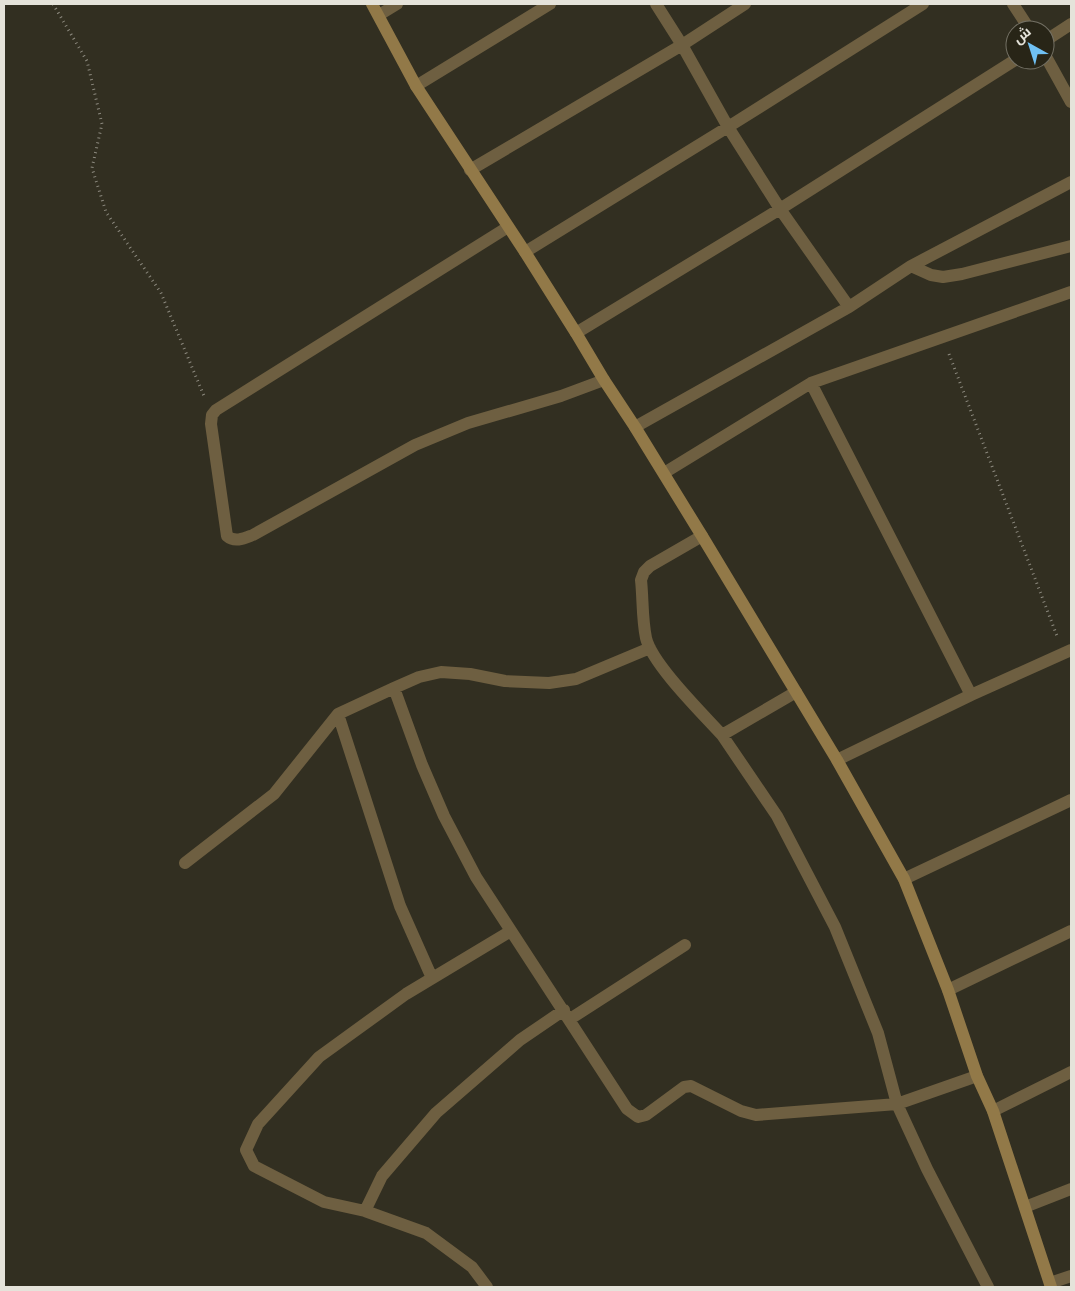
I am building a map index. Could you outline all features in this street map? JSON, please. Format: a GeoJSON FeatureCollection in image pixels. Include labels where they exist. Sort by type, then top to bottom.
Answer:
{"type":"FeatureCollection","features":[{"type":"Feature","properties":{"kind":"street"},"geometry":{"type":"LineString","coordinates":[[397,4],[375,9],[416,86],[525,252],[664,473],[837,760],[904,879],[948,990],[977,1076],[993,1111],[1051,1285],[1071,1276]]}},
{"type":"Feature","properties":{"kind":"street"},"geometry":{"type":"LineString","coordinates":[[416,86],[550,4]]}},
{"type":"Feature","properties":{"kind":"street"},"geometry":{"type":"LineString","coordinates":[[656,4],[682,45],[728,127],[780,209],[849,307]]}},
{"type":"Feature","properties":{"kind":"street"},"geometry":{"type":"LineString","coordinates":[[470,170],[682,45],[745,4]]}},
{"type":"Feature","properties":{"kind":"street"},"geometry":{"type":"LineString","coordinates":[[525,252],[923,4]]}},
{"type":"Feature","properties":{"kind":"street"},"geometry":{"type":"LineString","coordinates":[[1013,4],[1023,20]]}},
{"type":"Feature","properties":{"kind":"street"},"geometry":{"type":"LineString","coordinates":[[1055,34],[1071,24]]}},
{"type":"Feature","properties":{"kind":"street"},"geometry":{"type":"LineString","coordinates":[[576,333],[780,209],[1005,66]]}},
{"type":"Feature","properties":{"kind":"street"},"geometry":{"type":"LineString","coordinates":[[1053,70],[1071,102]]}},
{"type":"Feature","properties":{"kind":"street"},"geometry":{"type":"LineString","coordinates":[[635,426],[849,307],[910,266],[1071,182]]}},
{"type":"Feature","properties":{"kind":"street"},"geometry":{"type":"LineString","coordinates":[[508,227],[216,410],[212,415],[211,424],[228,536],[231,539],[239,540],[253,535],[415,444],[468,423],[561,396],[604,380]]}},
{"type":"Feature","properties":{"kind":"street"},"geometry":{"type":"LineString","coordinates":[[910,266],[931,275],[943,277],[962,274],[1071,246]]}},
{"type":"Feature","properties":{"kind":"street"},"geometry":{"type":"LineString","coordinates":[[664,473],[812,383],[1071,292]]}},
{"type":"Feature","properties":{"kind":"street"},"geometry":{"type":"LineString","coordinates":[[812,383],[971,695]]}},
{"type":"Feature","properties":{"kind":"street"},"geometry":{"type":"LineString","coordinates":[[702,536],[650,566],[644,572],[641,580],[646,638],[650,648],[670,677],[722,735],[777,816],[835,927],[878,1033],[897,1104],[927,1169],[988,1287]]}},
{"type":"Feature","properties":{"kind":"street"},"geometry":{"type":"LineString","coordinates":[[185,863],[274,794],[338,714],[419,676],[441,672],[470,674],[505,681],[549,683],[576,679],[650,648]]}},
{"type":"Feature","properties":{"kind":"street"},"geometry":{"type":"LineString","coordinates":[[837,760],[1067,651]]}},
{"type":"Feature","properties":{"kind":"street"},"geometry":{"type":"LineString","coordinates":[[394,688],[422,765],[444,816],[476,877],[567,1014],[627,1109],[638,1117],[646,1115],[684,1087],[691,1086],[741,1111],[756,1115],[897,1104],[977,1076]]}},
{"type":"Feature","properties":{"kind":"street"},"geometry":{"type":"LineString","coordinates":[[722,735],[796,692]]}},
{"type":"Feature","properties":{"kind":"street"},"geometry":{"type":"LineString","coordinates":[[338,714],[400,906],[432,978]]}},
{"type":"Feature","properties":{"kind":"street"},"geometry":{"type":"LineString","coordinates":[[904,879],[1071,800]]}},
{"type":"Feature","properties":{"kind":"street"},"geometry":{"type":"LineString","coordinates":[[487,1287],[472,1267],[426,1233],[366,1210],[324,1202],[254,1166],[246,1150],[258,1124],[319,1057],[406,994],[512,930]]}},
{"type":"Feature","properties":{"kind":"street"},"geometry":{"type":"LineString","coordinates":[[948,990],[1071,931]]}},
{"type":"Feature","properties":{"kind":"street"},"geometry":{"type":"LineString","coordinates":[[366,1210],[382,1176],[436,1113],[520,1040],[685,945]]}},
{"type":"Feature","properties":{"kind":"street"},"geometry":{"type":"LineString","coordinates":[[993,1111],[1071,1072]]}},
{"type":"Feature","properties":{"kind":"street"},"geometry":{"type":"LineString","coordinates":[[1025,1207],[1071,1189]]}},
{"type":"Feature","properties":{"kind":"path"},"geometry":{"type":"LineString","coordinates":[[53,4],[87,61],[102,124],[92,168],[106,212],[161,293],[212,415]]}},
{"type":"Feature","properties":{"kind":"path"},"geometry":{"type":"LineString","coordinates":[[942,338],[1067,651]]}}]}
